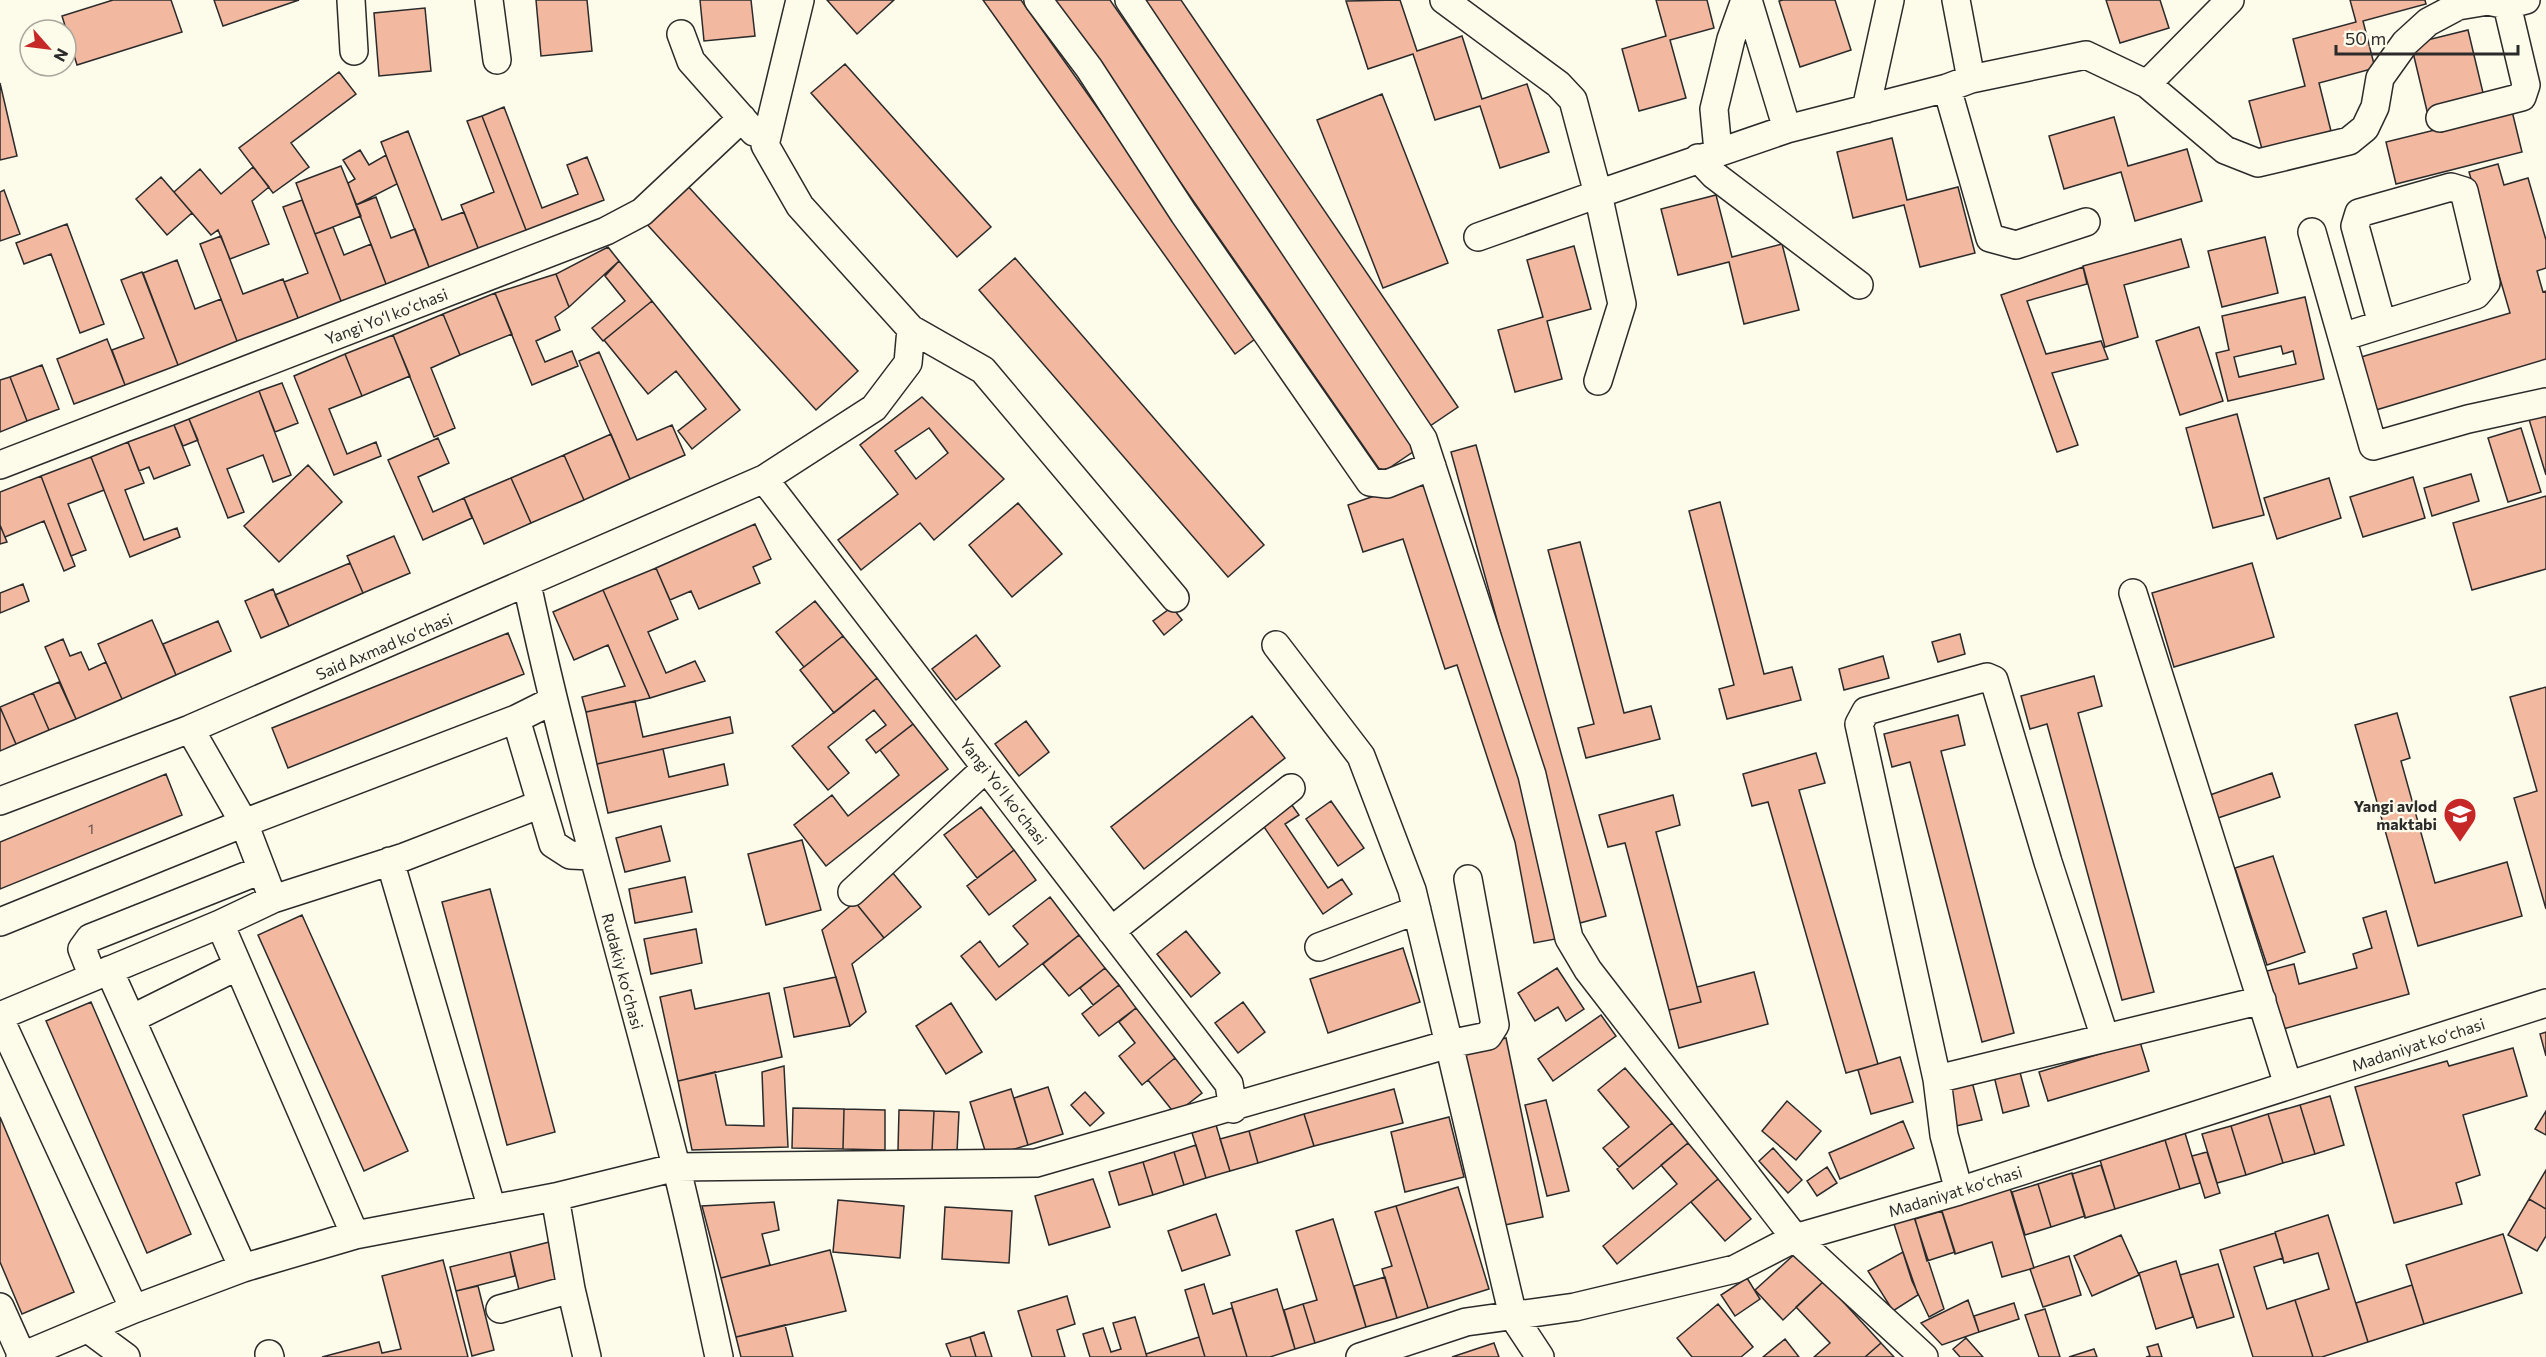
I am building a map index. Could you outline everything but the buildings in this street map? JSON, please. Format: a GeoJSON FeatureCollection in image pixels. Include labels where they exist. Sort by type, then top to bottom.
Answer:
{"type":"FeatureCollection","features":[{"type":"Feature","properties":{"kind":"street"},"geometry":{"type":"LineString","coordinates":[[351,0],[354,51]]}},
{"type":"Feature","properties":{"kind":"street"},"geometry":{"type":"LineString","coordinates":[[489,0],[497,60]]}},
{"type":"Feature","properties":{"kind":"street"},"geometry":{"type":"LineString","coordinates":[[765,145],[800,0]]}},
{"type":"Feature","properties":{"kind":"street"},"geometry":{"type":"LineString","coordinates":[[1038,0],[1089,68],[1184,214],[1370,482],[1387,484],[1432,466]]}},
{"type":"Feature","properties":{"kind":"street"},"geometry":{"type":"LineString","coordinates":[[1129,0],[1424,439],[1532,776],[1569,938],[1588,970],[1795,1238],[1924,1357]]}},
{"type":"Feature","properties":{"kind":"street"},"geometry":{"type":"LineString","coordinates":[[1444,0],[1558,84],[1573,100],[1598,194],[1622,304],[1598,381]]}},
{"type":"Feature","properties":{"kind":"street"},"geometry":{"type":"LineString","coordinates":[[1746,0],[1787,129]]}},
{"type":"Feature","properties":{"kind":"street"},"geometry":{"type":"LineString","coordinates":[[1746,0],[1731,39],[1714,109],[1708,155],[1714,175],[1859,285]]}},
{"type":"Feature","properties":{"kind":"street"},"geometry":{"type":"LineString","coordinates":[[1866,109],[1890,0]]}},
{"type":"Feature","properties":{"kind":"street"},"geometry":{"type":"LineString","coordinates":[[1956,0],[1959,84],[1990,238],[2016,245],[2086,222]]}},
{"type":"Feature","properties":{"kind":"street"},"geometry":{"type":"LineString","coordinates":[[1478,237],[1787,129],[1959,84],[2086,55],[2147,84],[2224,150],[2258,163],[2349,141],[2365,128],[2375,107],[2380,78],[2405,43],[2428,22],[2458,6],[2488,1],[2516,2],[2526,85],[2522,97],[2440,118]]}},
{"type":"Feature","properties":{"kind":"street"},"geometry":{"type":"LineString","coordinates":[[2147,84],[2220,5]]}},
{"type":"Feature","properties":{"kind":"street"},"geometry":{"type":"LineString","coordinates":[[681,34],[691,61],[765,145],[800,206],[911,329],[983,370],[1175,598]]}},
{"type":"Feature","properties":{"kind":"street","name":"Yangi Yoʻl koʻchasi"},"geometry":{"type":"LineString","coordinates":[[0,465],[606,231],[642,212],[742,118]]}},
{"type":"Feature","properties":{"kind":"street"},"geometry":{"type":"LineString","coordinates":[[2342,337],[2476,295],[2486,283],[2464,192],[2451,187],[2359,213],[2355,226],[2382,324]]}},
{"type":"Feature","properties":{"kind":"street"},"geometry":{"type":"LineString","coordinates":[[2312,232],[2373,446],[2468,419],[2546,402]]}},
{"type":"Feature","properties":{"kind":"street","name":"Said Axmad koʻchasi"},"geometry":{"type":"LineString","coordinates":[[0,801],[190,729],[527,585],[764,479],[874,408],[908,363],[911,329]]}},
{"type":"Feature","properties":{"kind":"street","name":"Yangi Yoʻl koʻchasi"},"geometry":{"type":"LineString","coordinates":[[764,479],[1229,1084],[1233,1108]]}},
{"type":"Feature","properties":{"kind":"street","name":"Rudakiy koʻchasi"},"geometry":{"type":"LineString","coordinates":[[527,585],[552,701],[676,1167],[719,1357]]}},
{"type":"Feature","properties":{"kind":"street"},"geometry":{"type":"LineString","coordinates":[[2133,593],[2288,1085]]}},
{"type":"Feature","properties":{"kind":"street"},"geometry":{"type":"LineString","coordinates":[[1276,645],[1361,756],[1412,890],[1513,1316],[1540,1357]]}},
{"type":"Feature","properties":{"kind":"street"},"geometry":{"type":"LineString","coordinates":[[1959,1191],[1944,1135],[1937,1078],[1859,724],[1866,711],[1987,677],[1994,680],[2048,862],[2105,1038]]}},
{"type":"Feature","properties":{"kind":"street"},"geometry":{"type":"LineString","coordinates":[[0,922],[243,823],[516,719],[552,701]]}},
{"type":"Feature","properties":{"kind":"street"},"geometry":{"type":"LineString","coordinates":[[516,719],[553,844],[570,855],[592,856]]}},
{"type":"Feature","properties":{"kind":"street"},"geometry":{"type":"LineString","coordinates":[[190,729],[243,823],[273,899]]}},
{"type":"Feature","properties":{"kind":"street"},"geometry":{"type":"LineString","coordinates":[[852,892],[986,768]]}},
{"type":"Feature","properties":{"kind":"street"},"geometry":{"type":"LineString","coordinates":[[1111,931],[1291,788]]}},
{"type":"Feature","properties":{"kind":"street"},"geometry":{"type":"LineString","coordinates":[[134,1309],[0,1018],[273,899],[390,861],[541,804]]}},
{"type":"Feature","properties":{"kind":"street"},"geometry":{"type":"LineString","coordinates":[[390,861],[492,1209]]}},
{"type":"Feature","properties":{"kind":"street"},"geometry":{"type":"LineString","coordinates":[[243,1268],[131,1019],[82,950],[90,938],[261,870]]}},
{"type":"Feature","properties":{"kind":"street"},"geometry":{"type":"LineString","coordinates":[[0,1307],[21,1357],[134,1309],[243,1268],[355,1234],[555,1197],[676,1167],[1036,1163],[1449,1044],[1488,1036],[1495,1025],[1468,879]]}},
{"type":"Feature","properties":{"kind":"street"},"geometry":{"type":"LineString","coordinates":[[1319,947],[1417,910]]}},
{"type":"Feature","properties":{"kind":"street"},"geometry":{"type":"LineString","coordinates":[[220,924],[355,1234]]}},
{"type":"Feature","properties":{"kind":"street"},"geometry":{"type":"LineString","coordinates":[[131,1019],[238,966]]}},
{"type":"Feature","properties":{"kind":"street"},"geometry":{"type":"LineString","coordinates":[[1937,1078],[2262,1000]]}},
{"type":"Feature","properties":{"kind":"street","name":"Madaniyat koʻchasi"},"geometry":{"type":"LineString","coordinates":[[1362,1357],[1466,1322],[1575,1307],[1735,1269],[1795,1238],[1959,1191],[2546,1003]]}},
{"type":"Feature","properties":{"kind":"street"},"geometry":{"type":"LineString","coordinates":[[555,1197],[571,1289],[587,1357]]}},
{"type":"Feature","properties":{"kind":"street"},"geometry":{"type":"LineString","coordinates":[[500,1309],[571,1289]]}},
{"type":"Feature","properties":{"kind":"street"},"geometry":{"type":"LineString","coordinates":[[88,1329],[126,1357]]}},
{"type":"Feature","properties":{"kind":"place","name":"Yangi avlod maktabi"},"geometry":{"type":"Point","coordinates":[2460,843]}}]}
